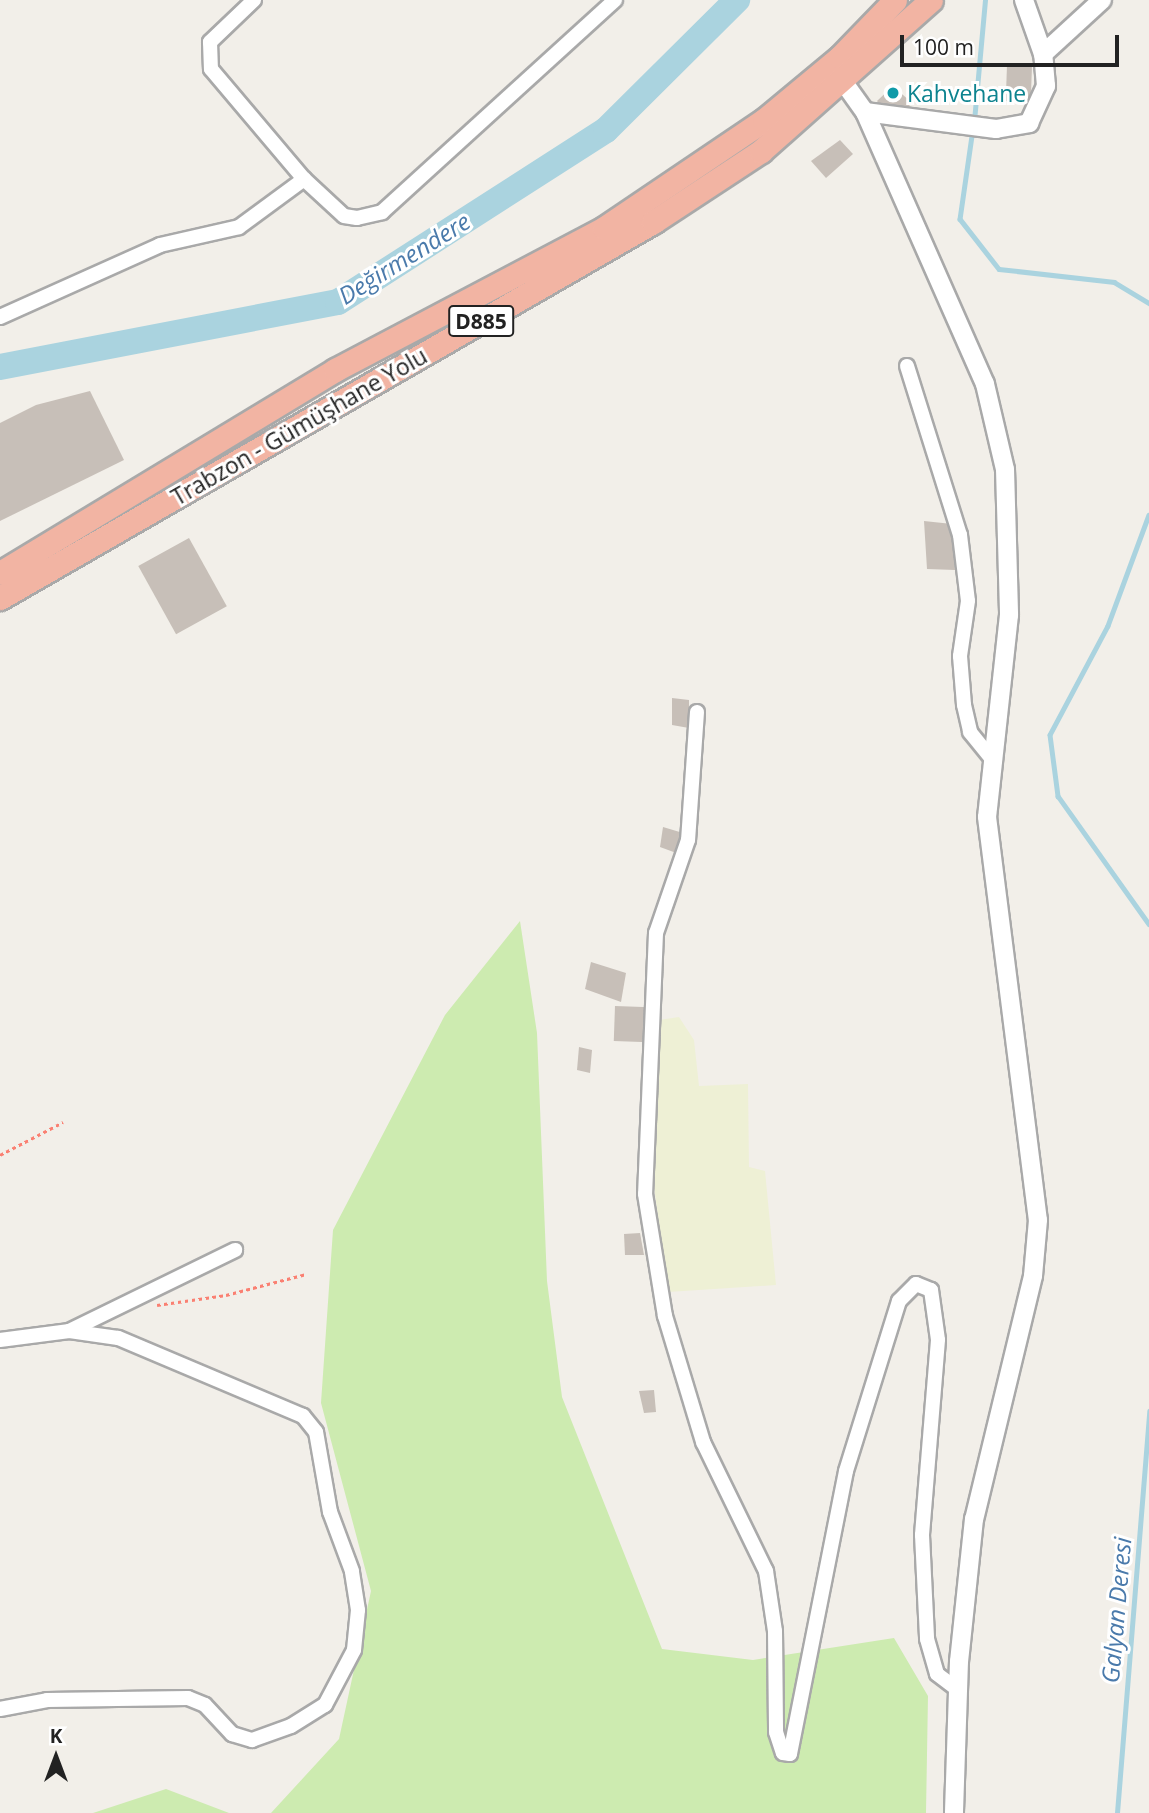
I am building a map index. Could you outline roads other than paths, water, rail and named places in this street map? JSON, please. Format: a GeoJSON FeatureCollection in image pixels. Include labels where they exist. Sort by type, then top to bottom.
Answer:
{"type":"FeatureCollection","features":[{"type":"Feature","properties":{"kind":"highway","name":"Trabzon - Gümüşhane Yolu"},"geometry":{"type":"LineString","coordinates":[[0,598],[653,222],[761,151],[837,73],[895,0]]}},
{"type":"Feature","properties":{"kind":"highway","name":"Trabzon - Gümüşhane Yolu"},"geometry":{"type":"LineString","coordinates":[[0,573],[335,370],[604,228],[837,73],[931,0]]}},
{"type":"Feature","properties":{"kind":"street"},"geometry":{"type":"LineString","coordinates":[[254,0],[210,42],[211,69],[304,179],[344,216],[371,217],[382,212],[615,0]]}},
{"type":"Feature","properties":{"kind":"street"},"geometry":{"type":"LineString","coordinates":[[865,112],[952,120],[996,129],[1029,123],[1040,106],[1046,86],[1043,54],[1024,0]]}},
{"type":"Feature","properties":{"kind":"street"},"geometry":{"type":"LineString","coordinates":[[1043,54],[1102,0]]}},
{"type":"Feature","properties":{"kind":"street"},"geometry":{"type":"LineString","coordinates":[[837,73],[865,112],[985,384],[1005,469],[1009,615],[986,817],[1038,1220],[1033,1276],[974,1520],[958,1690],[954,1813]]}},
{"type":"Feature","properties":{"kind":"street"},"geometry":{"type":"LineString","coordinates":[[0,317],[160,245],[239,227],[304,179]]}},
{"type":"Feature","properties":{"kind":"street"},"geometry":{"type":"LineString","coordinates":[[907,366],[960,535],[968,601],[960,656],[964,705],[970,732],[993,760]]}},
{"type":"Feature","properties":{"kind":"street"},"geometry":{"type":"LineString","coordinates":[[697,712],[688,840],[656,933],[645,1194],[665,1316],[703,1442],[766,1570],[775,1631],[776,1732],[783,1753],[790,1754],[846,1471],[899,1301],[916,1284],[931,1290],[938,1340],[922,1535],[927,1639],[937,1674],[958,1690]]}},
{"type":"Feature","properties":{"kind":"street"},"geometry":{"type":"LineString","coordinates":[[69,1331],[235,1250]]}},
{"type":"Feature","properties":{"kind":"street"},"geometry":{"type":"LineString","coordinates":[[0,1340],[69,1331],[118,1338],[303,1416],[316,1432],[330,1512],[352,1570],[358,1610],[354,1650],[325,1704],[290,1726],[252,1740],[232,1734],[205,1704],[188,1698],[47,1700],[0,1709]]}},
{"type":"Feature","properties":{"kind":"waterway","name":"Değirmendere"},"geometry":{"type":"LineString","coordinates":[[0,367],[338,302],[606,130],[737,0]]}},
{"type":"Feature","properties":{"kind":"waterway","name":"Galyan Deresi"},"geometry":{"type":"LineString","coordinates":[[974,121],[985,0]]}},
{"type":"Feature","properties":{"kind":"waterway","name":"Galyan Deresi"},"geometry":{"type":"LineString","coordinates":[[973,129],[960,219],[999,269],[1114,282],[1149,303]]}},
{"type":"Feature","properties":{"kind":"waterway","name":"Galyan Deresi"},"geometry":{"type":"LineString","coordinates":[[1149,515],[1108,626],[1050,735],[1058,796],[1149,924]]}},
{"type":"Feature","properties":{"kind":"waterway","name":"Galyan Deresi"},"geometry":{"type":"LineString","coordinates":[[1117,1813],[1149,1411]]}},
{"type":"Feature","properties":{"kind":"place","name":"Kahvehane"},"geometry":{"type":"Point","coordinates":[893,93]}}]}
